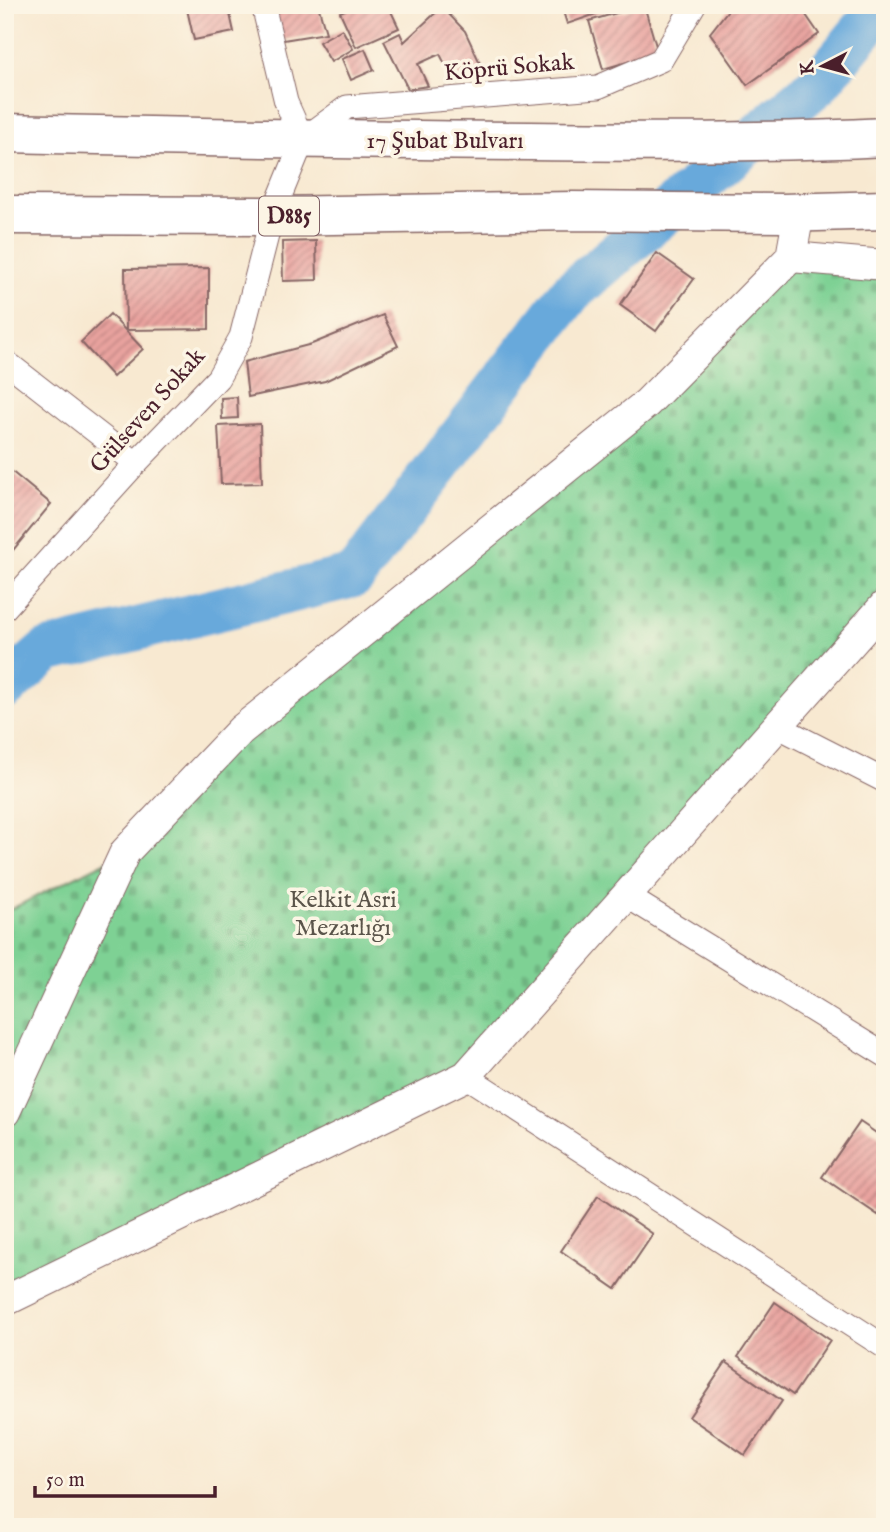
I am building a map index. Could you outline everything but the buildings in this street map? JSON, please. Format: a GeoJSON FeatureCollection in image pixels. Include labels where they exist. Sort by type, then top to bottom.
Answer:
{"type":"FeatureCollection","features":[{"type":"Feature","properties":{"kind":"highway","name":"17 Şubat Bulvarı"},"geometry":{"type":"LineString","coordinates":[[5,133],[303,140],[637,142],[802,141],[885,137]]}},
{"type":"Feature","properties":{"kind":"highway","name":"D885"},"geometry":{"type":"LineString","coordinates":[[5,215],[272,216],[885,210]]}},
{"type":"Feature","properties":{"kind":"street"},"geometry":{"type":"LineString","coordinates":[[263,5],[286,102],[303,140]]}},
{"type":"Feature","properties":{"kind":"street","name":"Köprü Sokak"},"geometry":{"type":"LineString","coordinates":[[303,140],[347,107],[598,87],[661,60],[692,6]]}},
{"type":"Feature","properties":{"kind":"street","name":"Gülseven Sokak"},"geometry":{"type":"LineString","coordinates":[[5,608],[136,463],[218,378],[241,337],[272,216],[303,140]]}},
{"type":"Feature","properties":{"kind":"street"},"geometry":{"type":"LineString","coordinates":[[5,1112],[125,852],[241,730],[648,403],[791,257],[791,213]]}},
{"type":"Feature","properties":{"kind":"street"},"geometry":{"type":"LineString","coordinates":[[791,257],[885,265]]}},
{"type":"Feature","properties":{"kind":"street"},"geometry":{"type":"LineString","coordinates":[[5,361],[136,463]]}},
{"type":"Feature","properties":{"kind":"street"},"geometry":{"type":"LineString","coordinates":[[5,1301],[466,1076],[885,605]]}},
{"type":"Feature","properties":{"kind":"street"},"geometry":{"type":"LineString","coordinates":[[777,726],[885,781]]}},
{"type":"Feature","properties":{"kind":"street"},"geometry":{"type":"LineString","coordinates":[[625,895],[885,1055]]}},
{"type":"Feature","properties":{"kind":"street"},"geometry":{"type":"LineString","coordinates":[[466,1076],[885,1348]]}},
{"type":"Feature","properties":{"kind":"green space","name":"Kelkit Asri Mezarlığı"},"geometry":{"type":"Polygon","coordinates":[[[791,257],[885,265],[885,605],[466,1076],[5,1301],[5,912],[125,852],[241,730],[647,403],[791,257]]]}},
{"type":"Feature","properties":{"kind":"waterway"},"geometry":{"type":"LineString","coordinates":[[5,688],[47,651],[354,576],[571,292],[817,85],[883,5]]}}]}
